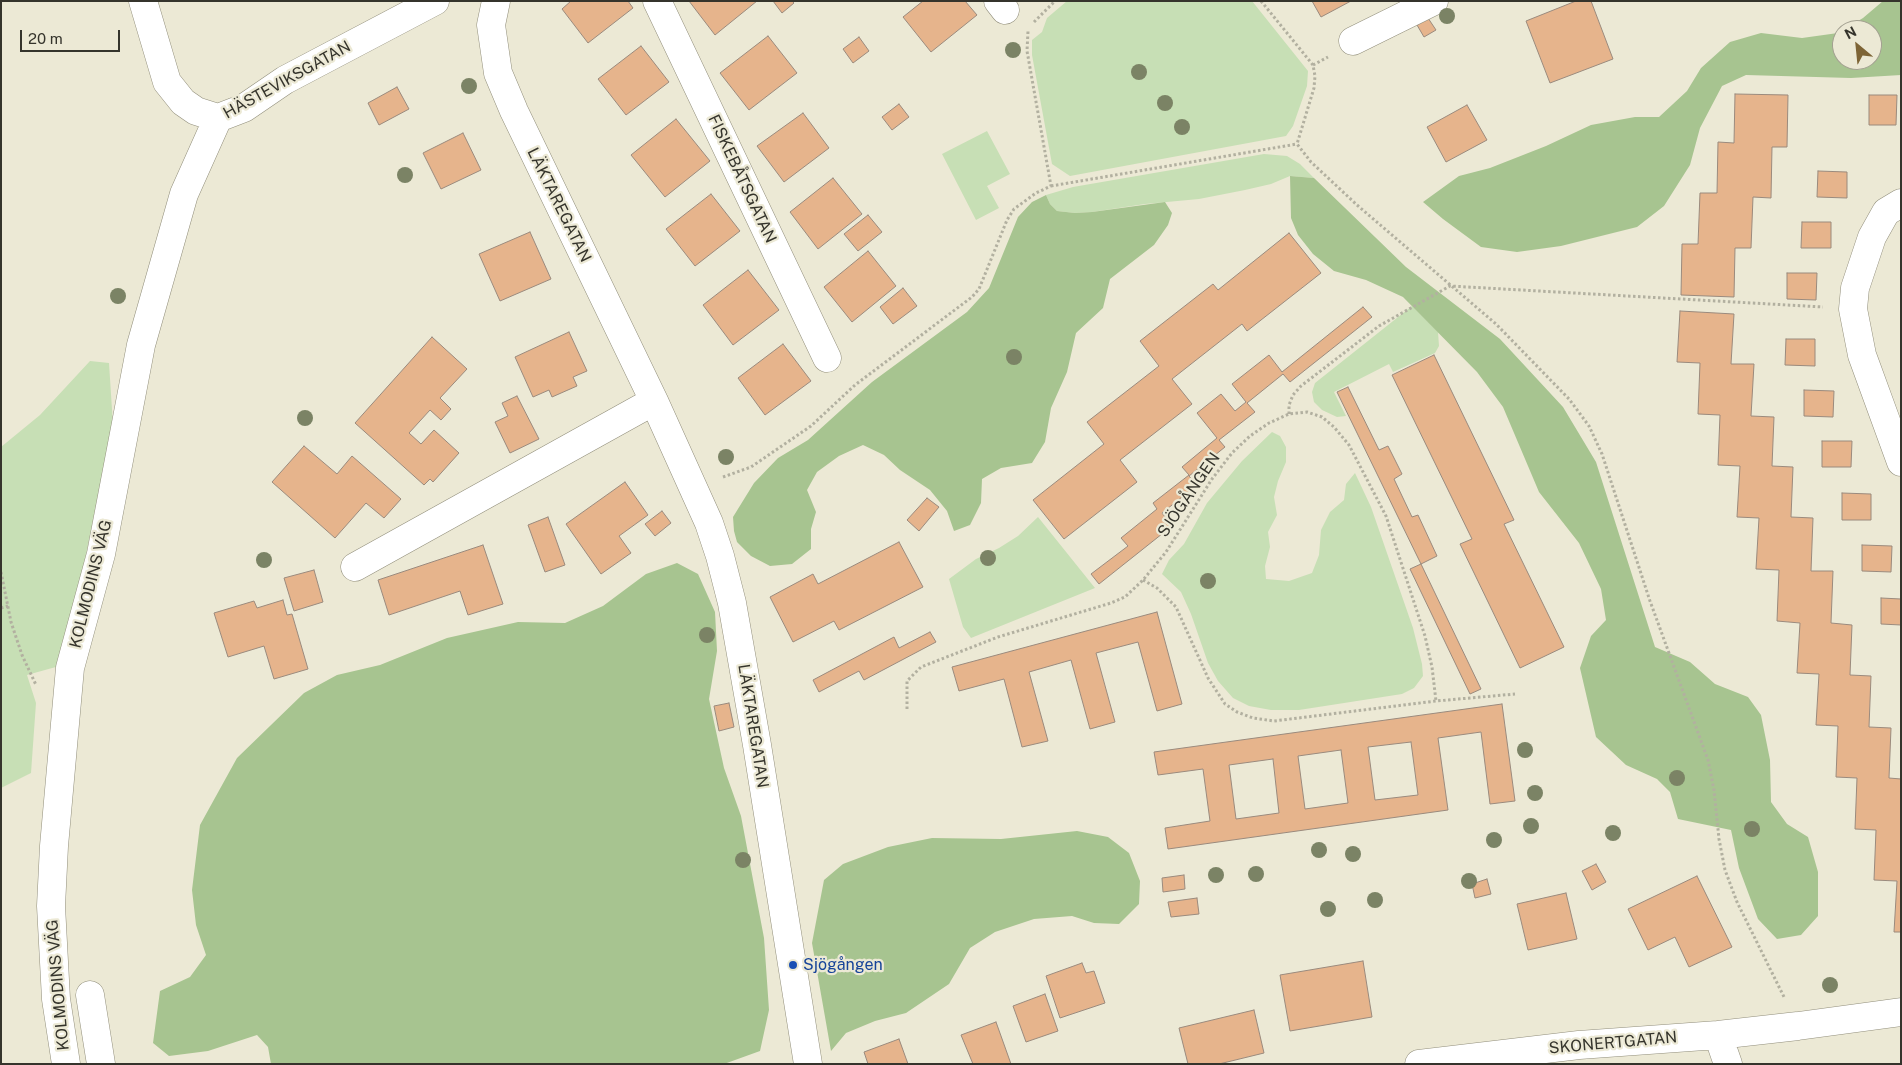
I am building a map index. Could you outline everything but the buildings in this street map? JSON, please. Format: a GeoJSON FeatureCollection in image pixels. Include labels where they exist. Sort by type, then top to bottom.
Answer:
{"type":"FeatureCollection","features":[{"type":"Feature","properties":{"kind":"street","name":"HÄSTEVIKSGATAN"},"geometry":{"type":"LineString","coordinates":[[143,1],[168,82],[184,102],[196,111],[218,118],[244,108],[285,80],[435,1]]}},
{"type":"Feature","properties":{"kind":"street","name":"LÄKTAREGATAN"},"geometry":{"type":"LineString","coordinates":[[496,1],[491,25],[498,73],[654,401],[709,523],[720,556],[732,603],[769,825],[782,889],[808,1064]]}},
{"type":"Feature","properties":{"kind":"street","name":"FISKEBÅTSGATAN"},"geometry":{"type":"LineString","coordinates":[[657,1],[826,358]]}},
{"type":"Feature","properties":{"kind":"street"},"geometry":{"type":"LineString","coordinates":[[1353,41],[1434,1]]}},
{"type":"Feature","properties":{"kind":"street","name":"KOLMODINS VÄG"},"geometry":{"type":"LineString","coordinates":[[66,1064],[56,998],[51,906],[70,668],[101,554],[141,345],[184,194],[218,118]]}},
{"type":"Feature","properties":{"kind":"street"},"geometry":{"type":"LineString","coordinates":[[1901,203],[1886,212],[1872,237],[1855,288],[1853,309],[1862,355],[1901,462]]}},
{"type":"Feature","properties":{"kind":"street"},"geometry":{"type":"LineString","coordinates":[[355,567],[654,401]]}},
{"type":"Feature","properties":{"kind":"street"},"geometry":{"type":"LineString","coordinates":[[90,995],[100,1064]]}},
{"type":"Feature","properties":{"kind":"street","name":"SKONERTGATAN"},"geometry":{"type":"LineString","coordinates":[[1419,1064],[1579,1045],[1718,1035],[1901,1012]]}},
{"type":"Feature","properties":{"kind":"street"},"geometry":{"type":"LineString","coordinates":[[1718,1035],[1728,1064]]}},
{"type":"Feature","properties":{"kind":"path"},"geometry":{"type":"LineString","coordinates":[[1052,186],[1027,51],[1027,40],[1029,27],[1055,1]]}},
{"type":"Feature","properties":{"kind":"path"},"geometry":{"type":"LineString","coordinates":[[1260,1],[1313,65],[1315,76],[1314,88],[1297,144]]}},
{"type":"Feature","properties":{"kind":"path"},"geometry":{"type":"LineString","coordinates":[[693,488],[752,467],[811,426],[855,385],[972,297],[979,288],[1007,220],[1014,209],[1036,192],[1052,186],[1297,144]]}},
{"type":"Feature","properties":{"kind":"path"},"geometry":{"type":"LineString","coordinates":[[1297,144],[1311,162],[1357,205],[1496,324],[1569,399],[1589,426],[1602,454],[1650,601],[1708,760],[1714,790],[1718,839],[1725,870],[1737,902],[1785,1000]]}},
{"type":"Feature","properties":{"kind":"path"},"geometry":{"type":"LineString","coordinates":[[1289,414],[1289,405],[1293,395],[1301,386],[1379,326],[1450,286],[1853,309]]}},
{"type":"Feature","properties":{"kind":"path","name":"SJÖGÅNGEN"},"geometry":{"type":"LineString","coordinates":[[907,708],[907,681],[921,667],[998,637],[1111,603],[1125,596],[1143,580],[1166,552],[1212,479],[1232,453],[1250,436],[1269,423],[1289,414],[1306,412],[1322,417],[1334,427],[1349,445],[1386,516],[1425,636],[1432,667],[1436,701]]}},
{"type":"Feature","properties":{"kind":"path"},"geometry":{"type":"LineString","coordinates":[[1,572],[11,622],[22,655],[38,689]]}},
{"type":"Feature","properties":{"kind":"path"},"geometry":{"type":"LineString","coordinates":[[1143,580],[1157,588],[1176,607],[1208,678],[1225,704],[1237,712],[1254,718],[1274,721],[1436,701],[1515,694]]}},
{"type":"Feature","properties":{"kind":"path"},"geometry":{"type":"LineString","coordinates":[[1,608],[8,606]]}},
{"type":"Feature","properties":{"kind":"green space"},"geometry":{"type":"Polygon","coordinates":[[[1067,1],[1252,1],[1308,71],[1307,86],[1293,126],[1286,136],[1070,176],[1052,164],[1032,55],[1032,40],[1042,32],[1047,18],[1067,1]]]}},
{"type":"Feature","properties":{"kind":"green space"},"geometry":{"type":"Polygon","coordinates":[[[1883,1],[1901,1],[1901,75],[1851,78],[1746,75],[1722,86],[1700,128],[1690,165],[1664,206],[1637,227],[1561,246],[1517,252],[1481,247],[1423,202],[1459,176],[1490,168],[1546,146],[1591,125],[1635,117],[1659,117],[1687,91],[1701,68],[1730,42],[1761,33],[1802,38],[1832,34],[1832,70],[1882,70],[1882,20],[1860,20],[1883,1]]]}},
{"type":"Feature","properties":{"kind":"green space"},"geometry":{"type":"Polygon","coordinates":[[[987,131],[1010,174],[987,186],[999,208],[976,220],[942,154],[987,131]]]}},
{"type":"Feature","properties":{"kind":"green space"},"geometry":{"type":"Polygon","coordinates":[[[1264,154],[1287,156],[1300,164],[1314,178],[1290,176],[1271,184],[1199,199],[1145,204],[1092,212],[1057,211],[1050,204],[1046,195],[1073,187],[1264,154]]]}},
{"type":"Feature","properties":{"kind":"green space"},"geometry":{"type":"Polygon","coordinates":[[[1290,176],[1314,178],[1406,267],[1500,339],[1563,407],[1596,462],[1655,647],[1690,662],[1715,684],[1748,697],[1761,715],[1770,760],[1771,802],[1787,824],[1808,837],[1818,872],[1818,916],[1801,935],[1777,939],[1758,919],[1739,868],[1731,830],[1678,819],[1670,792],[1657,779],[1626,765],[1596,737],[1580,668],[1591,636],[1606,620],[1601,589],[1579,543],[1539,492],[1503,407],[1477,372],[1403,297],[1366,280],[1334,271],[1313,254],[1298,235],[1291,218],[1290,176]]]}},
{"type":"Feature","properties":{"kind":"green space"},"geometry":{"type":"Polygon","coordinates":[[[1046,195],[1050,204],[1057,211],[1092,212],[1165,202],[1172,213],[1168,225],[1154,245],[1110,279],[1103,308],[1076,333],[1067,372],[1051,408],[1045,442],[1032,463],[1001,468],[982,479],[981,503],[970,525],[954,531],[947,511],[930,490],[900,470],[884,455],[863,445],[839,456],[817,472],[807,490],[816,512],[811,529],[811,549],[792,564],[770,566],[751,556],[737,542],[733,517],[754,483],[778,458],[808,440],[872,382],[967,312],[989,288],[1018,217],[1032,202],[1046,195]]]}},
{"type":"Feature","properties":{"kind":"green space"},"geometry":{"type":"Polygon","coordinates":[[[1412,306],[1438,332],[1439,346],[1435,353],[1393,372],[1389,364],[1334,392],[1346,416],[1337,417],[1322,410],[1314,402],[1312,392],[1315,383],[1412,306]]]}},
{"type":"Feature","properties":{"kind":"green space"},"geometry":{"type":"Polygon","coordinates":[[[90,361],[109,363],[113,425],[63,665],[27,675],[36,703],[31,773],[1,788],[1,447],[40,415],[90,361]]]}},
{"type":"Feature","properties":{"kind":"green space"},"geometry":{"type":"Polygon","coordinates":[[[1272,432],[1280,436],[1286,447],[1286,462],[1274,497],[1277,515],[1268,532],[1270,547],[1265,566],[1266,579],[1289,581],[1312,573],[1319,555],[1321,530],[1330,512],[1344,500],[1346,484],[1355,473],[1371,507],[1413,628],[1423,676],[1414,688],[1402,694],[1299,710],[1271,710],[1249,706],[1233,698],[1218,681],[1208,663],[1191,614],[1181,592],[1162,574],[1169,560],[1184,544],[1207,503],[1242,461],[1272,432]]]}},
{"type":"Feature","properties":{"kind":"green space"},"geometry":{"type":"Polygon","coordinates":[[[1038,517],[1095,588],[971,638],[963,627],[949,579],[976,559],[1018,536],[1038,517]]]}},
{"type":"Feature","properties":{"kind":"green space"},"geometry":{"type":"Polygon","coordinates":[[[677,563],[698,574],[715,612],[717,651],[709,699],[724,768],[741,816],[764,938],[769,1010],[760,1051],[724,1064],[271,1064],[268,1047],[257,1035],[208,1051],[169,1056],[153,1043],[160,991],[190,977],[206,955],[196,925],[192,890],[200,825],[237,758],[304,693],[337,675],[380,665],[447,638],[518,622],[565,623],[603,606],[646,574],[677,563]]]}},
{"type":"Feature","properties":{"kind":"green space"},"geometry":{"type":"Polygon","coordinates":[[[1077,831],[1108,837],[1129,853],[1140,881],[1139,904],[1119,924],[1094,923],[1072,916],[1034,919],[995,932],[970,948],[949,984],[906,1013],[875,1021],[846,1033],[831,1051],[812,943],[824,880],[843,864],[888,847],[932,838],[1001,839],[1077,831]]]}},
{"type":"Feature","properties":{"kind":"place","name":"Sjögången"},"geometry":{"type":"Point","coordinates":[793,965]}}]}
